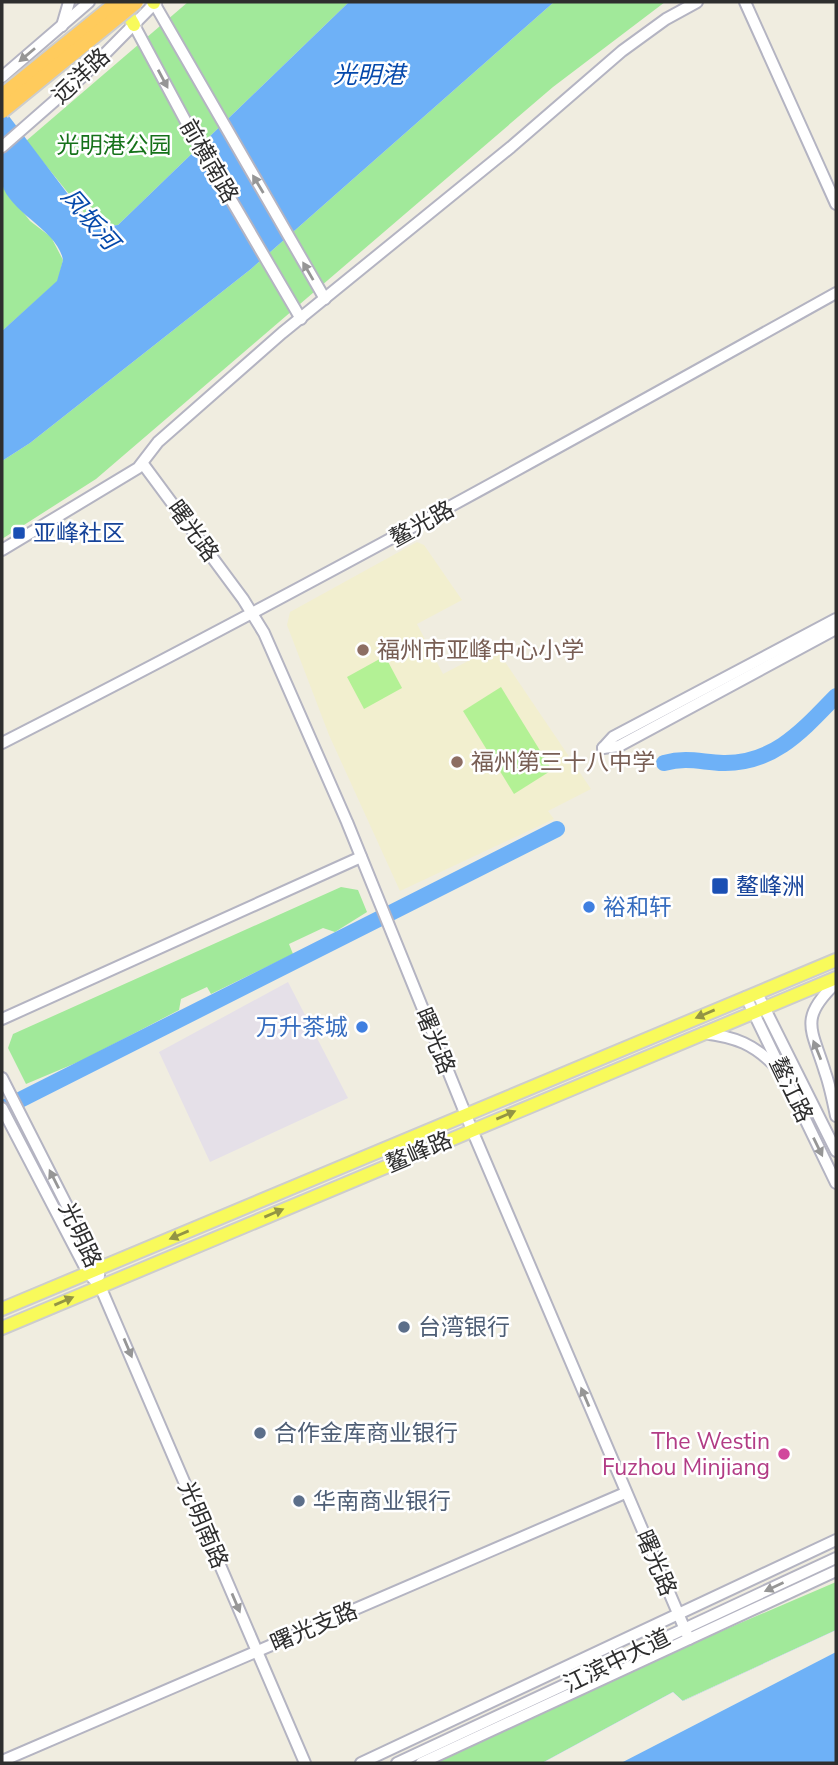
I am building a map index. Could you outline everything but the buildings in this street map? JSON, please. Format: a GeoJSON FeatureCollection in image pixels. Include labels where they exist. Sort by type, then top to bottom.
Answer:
{"type":"FeatureCollection","features":[{"type":"Feature","properties":{"kind":"highway"},"geometry":{"type":"LineString","coordinates":[[2,96],[119,2]]}},
{"type":"Feature","properties":{"kind":"highway"},"geometry":{"type":"LineString","coordinates":[[2,111],[136,2]]}},
{"type":"Feature","properties":{"kind":"main road"},"geometry":{"type":"LineString","coordinates":[[61,26],[69,2]]}},
{"type":"Feature","properties":{"kind":"main road"},"geometry":{"type":"LineString","coordinates":[[2,77],[89,2]]}},
{"type":"Feature","properties":{"kind":"main road","name":"前横南路"},"geometry":{"type":"LineString","coordinates":[[119,2],[192,133],[301,318]]}},
{"type":"Feature","properties":{"kind":"main road","name":"前横南路"},"geometry":{"type":"LineString","coordinates":[[154,2],[324,299]]}},
{"type":"Feature","properties":{"kind":"main road","name":"远洋路"},"geometry":{"type":"LineString","coordinates":[[2,147],[83,76],[154,2]]}},
{"type":"Feature","properties":{"kind":"main road"},"geometry":{"type":"LineString","coordinates":[[2,550],[143,464],[158,442],[301,318],[634,43],[697,2]]}},
{"type":"Feature","properties":{"kind":"main road"},"geometry":{"type":"LineString","coordinates":[[745,2],[836,204]]}},
{"type":"Feature","properties":{"kind":"main road","name":"鳌光路"},"geometry":{"type":"LineString","coordinates":[[2,743],[254,615],[836,293]]}},
{"type":"Feature","properties":{"kind":"main road","name":"曙光路"},"geometry":{"type":"LineString","coordinates":[[143,464],[254,615],[361,857],[465,1114],[687,1634]]}},
{"type":"Feature","properties":{"kind":"main road"},"geometry":{"type":"LineString","coordinates":[[836,619],[613,737],[603,748],[619,746],[836,629]]}},
{"type":"Feature","properties":{"kind":"main road"},"geometry":{"type":"LineString","coordinates":[[2,1019],[361,857]]}},
{"type":"Feature","properties":{"kind":"main road","name":"鳌峰路"},"geometry":{"type":"LineString","coordinates":[[2,1309],[836,960]]}},
{"type":"Feature","properties":{"kind":"main road"},"geometry":{"type":"LineString","coordinates":[[836,980],[813,1011],[810,1034],[825,1071],[836,1116]]}},
{"type":"Feature","properties":{"kind":"main road","name":"鳌峰路"},"geometry":{"type":"LineString","coordinates":[[2,1328],[703,1033],[836,980]]}},
{"type":"Feature","properties":{"kind":"main road","name":"鳌江路"},"geometry":{"type":"LineString","coordinates":[[751,995],[836,1151]]}},
{"type":"Feature","properties":{"kind":"main road","name":"鳌江路"},"geometry":{"type":"LineString","coordinates":[[760,1010],[783,1074],[836,1183]]}},
{"type":"Feature","properties":{"kind":"main road"},"geometry":{"type":"LineString","coordinates":[[703,1033],[749,1043],[783,1074]]}},
{"type":"Feature","properties":{"kind":"main road","name":"光明路"},"geometry":{"type":"LineString","coordinates":[[2,1078],[100,1286]]}},
{"type":"Feature","properties":{"kind":"main road","name":"光明路"},"geometry":{"type":"LineString","coordinates":[[2,1108],[94,1271]]}},
{"type":"Feature","properties":{"kind":"main road","name":"光明南路"},"geometry":{"type":"LineString","coordinates":[[100,1286],[305,1763]]}},
{"type":"Feature","properties":{"kind":"main road","name":"曙光支路"},"geometry":{"type":"LineString","coordinates":[[2,1762],[625,1493]]}},
{"type":"Feature","properties":{"kind":"main road"},"geometry":{"type":"LineString","coordinates":[[361,1763],[677,1612],[836,1540]]}},
{"type":"Feature","properties":{"kind":"main road","name":"江滨中大道"},"geometry":{"type":"LineString","coordinates":[[421,1763],[687,1634],[836,1558]]}},
{"type":"Feature","properties":{"kind":"main road","name":"江滨中大道"},"geometry":{"type":"LineString","coordinates":[[397,1763],[836,1571]]}},
{"type":"Feature","properties":{"kind":"shaded area","name":"福州第三十八中学"},"geometry":{"type":"Polygon","coordinates":[[[417,542],[424,545],[462,600],[417,624],[443,674],[495,647],[591,789],[548,811],[554,819],[400,891],[329,735],[287,625],[290,612],[417,542]]]}},
{"type":"Feature","properties":{"kind":"shaded area"},"geometry":{"type":"Polygon","coordinates":[[[288,982],[348,1098],[210,1162],[159,1052],[288,982]]]}},
{"type":"Feature","properties":{"kind":"green space","name":"光明港公园"},"geometry":{"type":"Polygon","coordinates":[[[188,2],[349,2],[118,225],[95,226],[26,141],[188,2]]]}},
{"type":"Feature","properties":{"kind":"green space"},"geometry":{"type":"Polygon","coordinates":[[[554,2],[665,2],[553,87],[96,479],[2,539],[2,461],[30,443],[251,269],[554,2]]]}},
{"type":"Feature","properties":{"kind":"green space","name":"光明港公园"},"geometry":{"type":"Polygon","coordinates":[[[2,185],[30,221],[51,237],[63,260],[58,281],[2,331],[2,185]]]}},
{"type":"Feature","properties":{"kind":"green space"},"geometry":{"type":"Polygon","coordinates":[[[385,656],[402,688],[364,709],[347,677],[385,656]]]}},
{"type":"Feature","properties":{"kind":"green space"},"geometry":{"type":"Polygon","coordinates":[[[501,687],[552,770],[514,794],[463,711],[501,687]]]}},
{"type":"Feature","properties":{"kind":"green space"},"geometry":{"type":"Polygon","coordinates":[[[341,887],[358,890],[367,912],[335,932],[323,928],[289,944],[293,954],[211,994],[207,987],[181,999],[179,1010],[83,1060],[26,1084],[8,1048],[13,1034],[341,887]]]}},
{"type":"Feature","properties":{"kind":"green space"},"geometry":{"type":"Polygon","coordinates":[[[836,1582],[836,1630],[682,1701],[673,1692],[542,1763],[436,1763],[682,1648],[836,1582]]]}},
{"type":"Feature","properties":{"kind":"water","name":"光明港"},"geometry":{"type":"Polygon","coordinates":[[[349,2],[554,2],[251,269],[30,443],[2,461],[2,331],[57,281],[63,260],[59,249],[44,230],[14,204],[2,184],[2,107],[89,222],[100,227],[118,225],[349,2]]]}},
{"type":"Feature","properties":{"kind":"water"},"geometry":{"type":"Polygon","coordinates":[[[836,1630],[836,1763],[542,1763],[673,1692],[683,1701],[836,1630]]]}},
{"type":"Feature","properties":{"kind":"pier"},"geometry":{"type":"Polygon","coordinates":[[[836,1630],[836,1652],[621,1763],[542,1763],[673,1692],[683,1701],[836,1630]]]}},
{"type":"Feature","properties":{"kind":"waterway"},"geometry":{"type":"LineString","coordinates":[[664,763],[687,760],[723,763],[758,758],[786,743],[836,696]]}},
{"type":"Feature","properties":{"kind":"waterway"},"geometry":{"type":"LineString","coordinates":[[2,1109],[557,829]]}},
{"type":"Feature","properties":{"kind":"place","name":"亚峰社区"},"geometry":{"type":"Point","coordinates":[19,533]}},
{"type":"Feature","properties":{"kind":"place","name":"福州市亚峰中心小学"},"geometry":{"type":"Point","coordinates":[363,650]}},
{"type":"Feature","properties":{"kind":"place","name":"福州第三十八中学"},"geometry":{"type":"Point","coordinates":[457,762]}},
{"type":"Feature","properties":{"kind":"place","name":"鳌峰洲"},"geometry":{"type":"Point","coordinates":[720,886]}},
{"type":"Feature","properties":{"kind":"place","name":"裕和轩"},"geometry":{"type":"Point","coordinates":[589,907]}},
{"type":"Feature","properties":{"kind":"place","name":"万升茶城"},"geometry":{"type":"Point","coordinates":[362,1027]}},
{"type":"Feature","properties":{"kind":"place","name":"台湾银行"},"geometry":{"type":"Point","coordinates":[404,1327]}},
{"type":"Feature","properties":{"kind":"place","name":"合作金库商业银行"},"geometry":{"type":"Point","coordinates":[260,1433]}},
{"type":"Feature","properties":{"kind":"place","name":"The Westin Fuzhou Minjiang"},"geometry":{"type":"Point","coordinates":[784,1454]}},
{"type":"Feature","properties":{"kind":"place","name":"华南商业银行"},"geometry":{"type":"Point","coordinates":[299,1501]}},
{"type":"Feature","properties":{"kind":"water label","name":"凤坂河"},"geometry":{"type":"Point","coordinates":[90,219]}}]}
